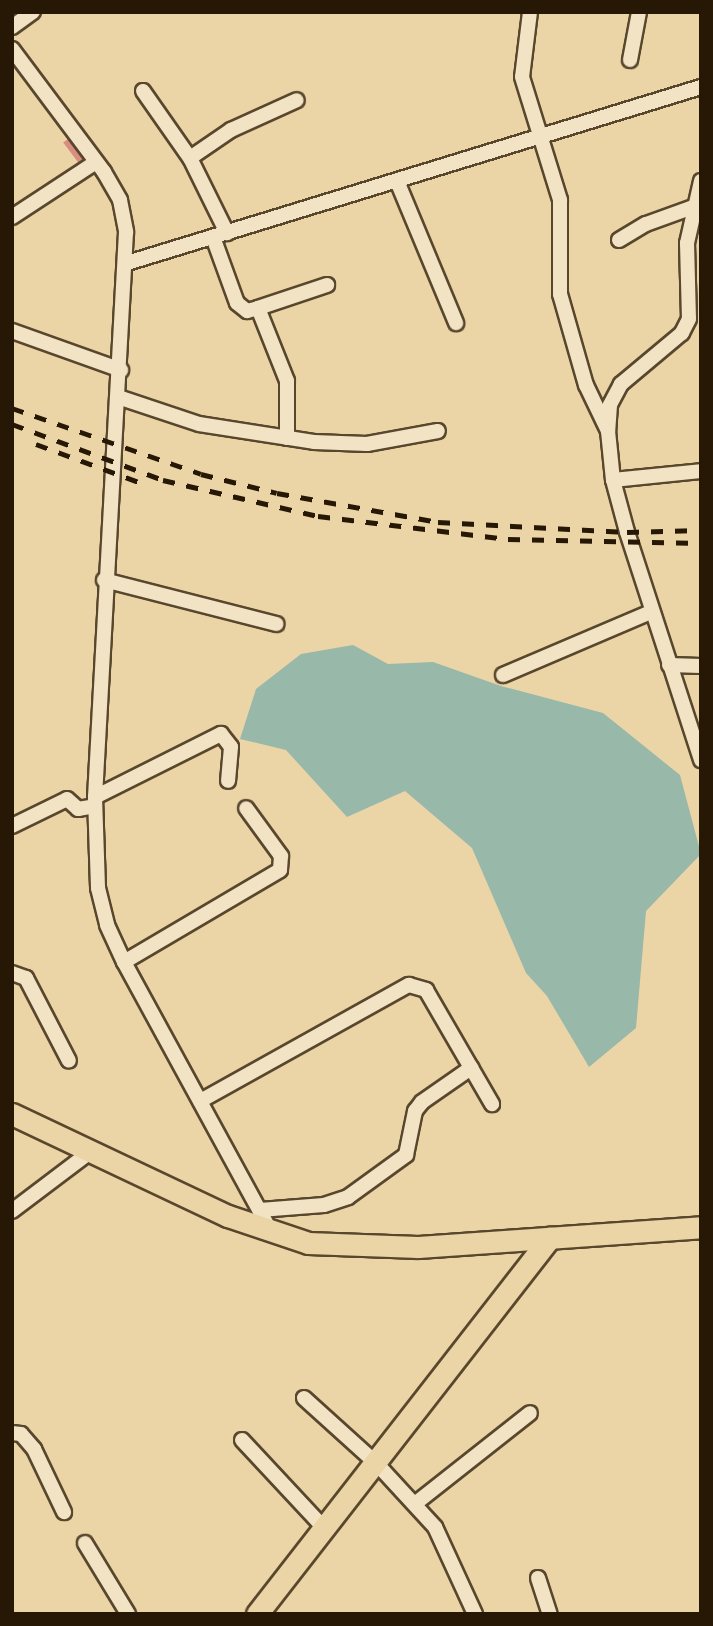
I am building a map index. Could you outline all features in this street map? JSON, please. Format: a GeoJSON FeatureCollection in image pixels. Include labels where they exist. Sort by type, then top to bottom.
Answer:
{"type":"FeatureCollection","features":[{"type":"Feature","properties":{"kind":"highway"},"geometry":{"type":"LineString","coordinates":[[12,1114],[272,1233],[343,1247],[550,1238],[701,1227]]}},
{"type":"Feature","properties":{"kind":"highway"},"geometry":{"type":"LineString","coordinates":[[257,1614],[377,1464],[550,1238]]}},
{"type":"Feature","properties":{"kind":"street"},"geometry":{"type":"LineString","coordinates":[[12,27],[33,12]]}},
{"type":"Feature","properties":{"kind":"street"},"geometry":{"type":"LineString","coordinates":[[530,12],[522,77],[560,200],[560,294],[586,385],[608,431]]}},
{"type":"Feature","properties":{"kind":"street"},"geometry":{"type":"LineString","coordinates":[[630,60],[639,12]]}},
{"type":"Feature","properties":{"kind":"street"},"geometry":{"type":"LineString","coordinates":[[12,49],[96,162],[120,200],[127,263],[104,580],[95,802],[98,888],[107,925],[124,962],[202,1100],[272,1233]]}},
{"type":"Feature","properties":{"kind":"street"},"geometry":{"type":"LineString","coordinates":[[127,263],[701,87]]}},
{"type":"Feature","properties":{"kind":"street"},"geometry":{"type":"LineString","coordinates":[[144,91],[190,158],[220,235],[237,303],[247,311],[327,285]]}},
{"type":"Feature","properties":{"kind":"street"},"geometry":{"type":"LineString","coordinates":[[190,158],[231,130],[297,100]]}},
{"type":"Feature","properties":{"kind":"street"},"geometry":{"type":"LineString","coordinates":[[12,217],[96,162]]}},
{"type":"Feature","properties":{"kind":"street"},"geometry":{"type":"LineString","coordinates":[[397,181],[456,323]]}},
{"type":"Feature","properties":{"kind":"street"},"geometry":{"type":"LineString","coordinates":[[701,181],[695,217],[689,319],[682,333],[621,384],[610,405],[608,431],[613,480],[651,612],[701,760]]}},
{"type":"Feature","properties":{"kind":"street"},"geometry":{"type":"LineString","coordinates":[[619,240],[646,224],[695,217]]}},
{"type":"Feature","properties":{"kind":"street"},"geometry":{"type":"LineString","coordinates":[[258,308],[287,381],[287,438]]}},
{"type":"Feature","properties":{"kind":"street"},"geometry":{"type":"LineString","coordinates":[[12,331],[121,370]]}},
{"type":"Feature","properties":{"kind":"street"},"geometry":{"type":"LineString","coordinates":[[118,397],[199,424],[287,438],[367,444],[438,432]]}},
{"type":"Feature","properties":{"kind":"street"},"geometry":{"type":"LineString","coordinates":[[613,480],[701,471]]}},
{"type":"Feature","properties":{"kind":"street"},"geometry":{"type":"LineString","coordinates":[[104,580],[275,624]]}},
{"type":"Feature","properties":{"kind":"street"},"geometry":{"type":"LineString","coordinates":[[503,675],[651,612]]}},
{"type":"Feature","properties":{"kind":"street"},"geometry":{"type":"LineString","coordinates":[[668,665],[701,666]]}},
{"type":"Feature","properties":{"kind":"street"},"geometry":{"type":"LineString","coordinates":[[12,826],[67,799],[80,810],[221,734],[231,747],[228,781]]}},
{"type":"Feature","properties":{"kind":"street"},"geometry":{"type":"LineString","coordinates":[[124,962],[280,870],[281,856],[246,808]]}},
{"type":"Feature","properties":{"kind":"street"},"geometry":{"type":"LineString","coordinates":[[12,973],[26,978],[69,1061]]}},
{"type":"Feature","properties":{"kind":"street"},"geometry":{"type":"LineString","coordinates":[[202,1100],[409,985],[426,990],[492,1104]]}},
{"type":"Feature","properties":{"kind":"street"},"geometry":{"type":"LineString","coordinates":[[260,1210],[324,1205],[348,1197],[406,1155],[415,1111],[471,1068]]}},
{"type":"Feature","properties":{"kind":"street"},"geometry":{"type":"LineString","coordinates":[[12,1211],[90,1152]]}},
{"type":"Feature","properties":{"kind":"street"},"geometry":{"type":"LineString","coordinates":[[304,1398],[416,1503],[450,1552],[475,1614]]}},
{"type":"Feature","properties":{"kind":"street"},"geometry":{"type":"LineString","coordinates":[[416,1503],[530,1413]]}},
{"type":"Feature","properties":{"kind":"street"},"geometry":{"type":"LineString","coordinates":[[12,1433],[21,1434],[34,1449],[64,1512]]}},
{"type":"Feature","properties":{"kind":"street"},"geometry":{"type":"LineString","coordinates":[[242,1440],[325,1530]]}},
{"type":"Feature","properties":{"kind":"street"},"geometry":{"type":"LineString","coordinates":[[85,1543],[128,1614]]}},
{"type":"Feature","properties":{"kind":"street"},"geometry":{"type":"LineString","coordinates":[[538,1578],[550,1614]]}},
{"type":"Feature","properties":{"kind":"shaded area"},"geometry":{"type":"Polygon","coordinates":[[[353,645],[388,664],[433,662],[501,686],[603,713],[680,775],[701,854],[646,911],[636,1028],[589,1067],[547,996],[526,973],[472,848],[405,791],[347,817],[286,750],[240,739],[256,689],[301,654],[353,645]]]}},
{"type":"Feature","properties":{"kind":"building"},"geometry":{"type":"Polygon","coordinates":[[[72,136],[87,156],[78,163],[63,143],[72,136]]]}},
{"type":"Feature","properties":{"kind":"railway"},"geometry":{"type":"LineString","coordinates":[[12,408],[201,474],[277,493],[438,522],[627,532],[701,530]]}},
{"type":"Feature","properties":{"kind":"railway"},"geometry":{"type":"LineString","coordinates":[[12,424],[163,480],[318,516],[508,539],[701,543]]}},
{"type":"Feature","properties":{"kind":"railway"},"geometry":{"type":"LineString","coordinates":[[36,444],[147,485]]}}]}
